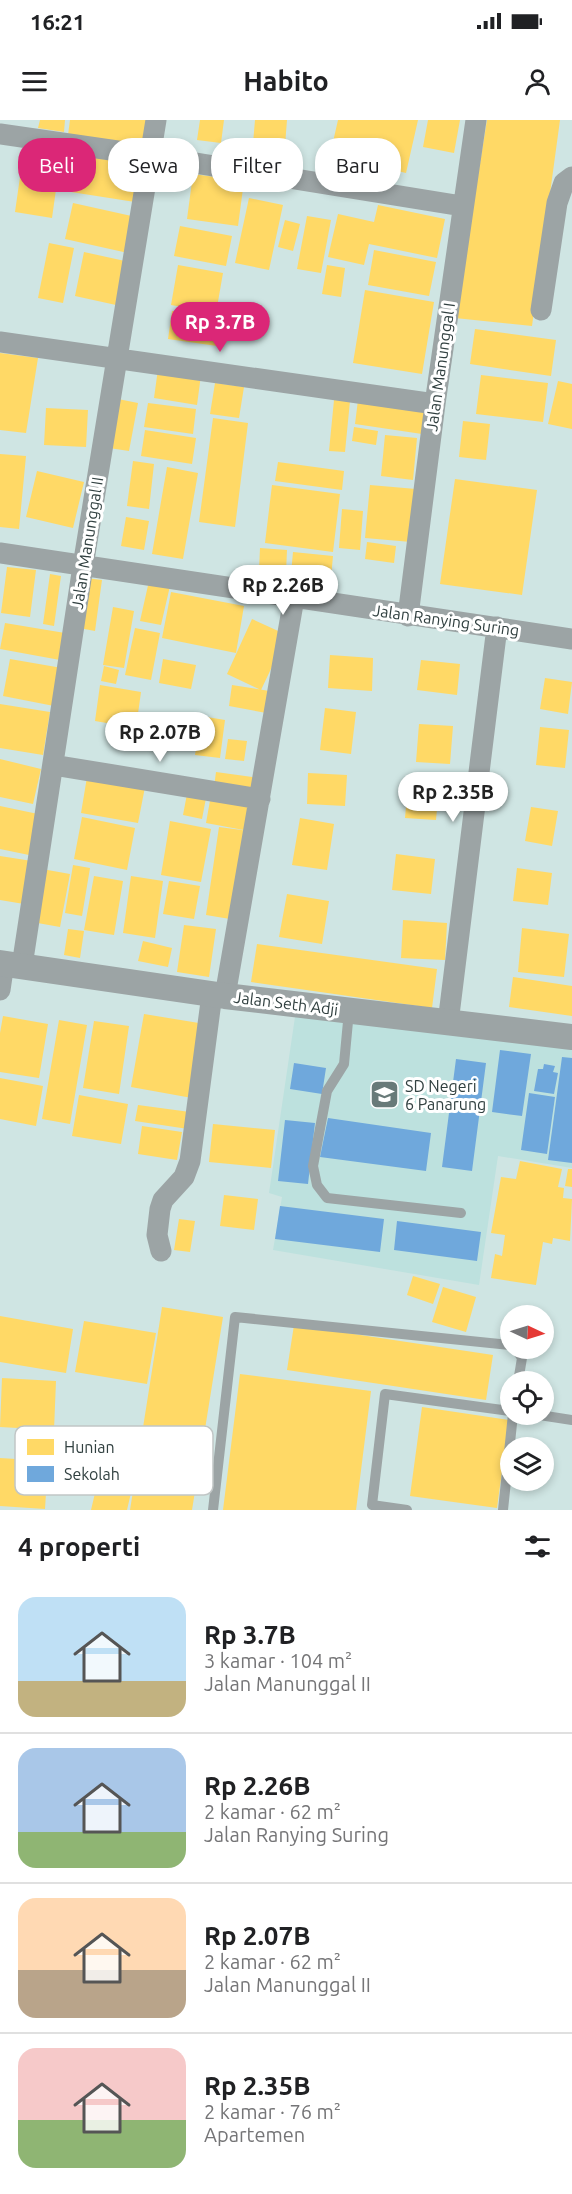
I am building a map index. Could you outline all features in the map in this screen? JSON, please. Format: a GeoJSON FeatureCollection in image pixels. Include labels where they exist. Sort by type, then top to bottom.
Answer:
{"type":"FeatureCollection","features":[{"type":"Feature","properties":{"kind":"street","name":"Jalan Manunggal II"},"geometry":{"type":"LineString","coordinates":[[154,138],[156,120]]}},
{"type":"Feature","properties":{"kind":"street","name":"Jalan Manunggal I"},"geometry":{"type":"LineString","coordinates":[[408,616],[462,206],[476,120]]}},
{"type":"Feature","properties":{"kind":"street"},"geometry":{"type":"LineString","coordinates":[[0,134],[108,150]]}},
{"type":"Feature","properties":{"kind":"street"},"geometry":{"type":"LineString","coordinates":[[199,164],[462,206]]}},
{"type":"Feature","properties":{"kind":"street"},"geometry":{"type":"LineString","coordinates":[[541,310],[557,203],[564,183],[572,177]]}},
{"type":"Feature","properties":{"kind":"street","name":"Jalan Manunggal II"},"geometry":{"type":"LineString","coordinates":[[0,990],[9,964],[53,765],[83,566],[146,192]]}},
{"type":"Feature","properties":{"kind":"street"},"geometry":{"type":"LineString","coordinates":[[0,342],[435,404]]}},
{"type":"Feature","properties":{"kind":"street","name":"Jalan Ranying Suring"},"geometry":{"type":"LineString","coordinates":[[0,553],[572,639]]}},
{"type":"Feature","properties":{"kind":"street"},"geometry":{"type":"LineString","coordinates":[[161,1251],[157,1235],[163,1200],[184,1177],[190,1161],[219,995],[260,799],[294,598]]}},
{"type":"Feature","properties":{"kind":"street"},"geometry":{"type":"LineString","coordinates":[[447,1023],[497,627]]}},
{"type":"Feature","properties":{"kind":"street"},"geometry":{"type":"LineString","coordinates":[[53,765],[260,799]]}},
{"type":"Feature","properties":{"kind":"street","name":"Jalan Seth Adji"},"geometry":{"type":"LineString","coordinates":[[9,964],[219,995],[572,1037]]}},
{"type":"Feature","properties":{"kind":"lane"},"geometry":{"type":"LineString","coordinates":[[349,1011],[345,1064],[327,1091],[320,1123],[313,1166],[317,1185],[327,1198],[461,1213]]}},
{"type":"Feature","properties":{"kind":"lane"},"geometry":{"type":"LineString","coordinates":[[213,1510],[235,1317],[500,1345]]}},
{"type":"Feature","properties":{"kind":"lane"},"geometry":{"type":"LineString","coordinates":[[407,1510],[372,1505],[385,1394],[500,1411]]}},
{"type":"Feature","properties":{"kind":"lane"},"geometry":{"type":"LineString","coordinates":[[554,1417],[572,1420]]}},
{"type":"Feature","properties":{"kind":"lane"},"geometry":{"type":"LineString","coordinates":[[503,1510],[510,1425]]}},
{"type":"Feature","properties":{"kind":"shaded area","name":"SD Negeri 6 Panarung"},"geometry":{"type":"Polygon","coordinates":[[[295,1017],[572,1047],[572,1168],[498,1156],[479,1285],[273,1250],[282,1197],[269,1193],[295,1017]]]}},
{"type":"Feature","properties":{"kind":"building: Hunian"},"geometry":{"type":"Polygon","coordinates":[[[40,120],[65,120],[64,132],[38,128],[40,120]]]}},
{"type":"Feature","properties":{"kind":"building: Hunian"},"geometry":{"type":"Polygon","coordinates":[[[70,120],[154,120],[151,138],[108,138],[108,141],[68,135],[70,120]]]}},
{"type":"Feature","properties":{"kind":"building: Hunian"},"geometry":{"type":"Polygon","coordinates":[[[200,120],[224,120],[222,138],[211,138],[211,142],[197,138],[200,120]]]}},
{"type":"Feature","properties":{"kind":"building: Hunian"},"geometry":{"type":"Polygon","coordinates":[[[255,120],[287,120],[286,138],[253,138],[255,120]]]}},
{"type":"Feature","properties":{"kind":"building: Hunian"},"geometry":{"type":"Polygon","coordinates":[[[338,120],[418,120],[406,173],[401,172],[401,138],[334,138],[338,120]]]}},
{"type":"Feature","properties":{"kind":"building: Hunian"},"geometry":{"type":"Polygon","coordinates":[[[428,120],[460,120],[454,153],[423,147],[428,120]]]}},
{"type":"Feature","properties":{"kind":"building: Hunian"},"geometry":{"type":"Polygon","coordinates":[[[487,120],[560,120],[532,326],[455,318],[487,120]]]}},
{"type":"Feature","properties":{"kind":"building: Hunian"},"geometry":{"type":"Polygon","coordinates":[[[96,155],[108,157],[108,192],[136,192],[135,202],[71,192],[96,192],[96,155]]]}},
{"type":"Feature","properties":{"kind":"building: Hunian"},"geometry":{"type":"Polygon","coordinates":[[[199,175],[211,176],[211,192],[243,192],[238,226],[187,219],[191,192],[199,192],[199,175]]]}},
{"type":"Feature","properties":{"kind":"building: Hunian"},"geometry":{"type":"Polygon","coordinates":[[[18,191],[56,192],[52,218],[15,212],[18,191]]]}},
{"type":"Feature","properties":{"kind":"building: Hunian"},"geometry":{"type":"Polygon","coordinates":[[[249,198],[283,205],[269,270],[235,263],[249,198]]]}},
{"type":"Feature","properties":{"kind":"building: Hunian"},"geometry":{"type":"Polygon","coordinates":[[[73,203],[136,217],[128,253],[65,239],[73,203]]]}},
{"type":"Feature","properties":{"kind":"building: Hunian"},"geometry":{"type":"Polygon","coordinates":[[[378,205],[445,219],[437,258],[369,244],[364,265],[328,257],[338,214],[374,222],[378,205]]]}},
{"type":"Feature","properties":{"kind":"building: Hunian"},"geometry":{"type":"Polygon","coordinates":[[[307,216],[331,220],[321,273],[297,269],[307,216]]]}},
{"type":"Feature","properties":{"kind":"building: Hunian"},"geometry":{"type":"Polygon","coordinates":[[[285,220],[300,224],[293,251],[278,247],[285,220]]]}},
{"type":"Feature","properties":{"kind":"building: Hunian"},"geometry":{"type":"Polygon","coordinates":[[[180,226],[232,236],[226,266],[174,256],[180,226]]]}},
{"type":"Feature","properties":{"kind":"building: Hunian"},"geometry":{"type":"Polygon","coordinates":[[[49,243],[74,248],[63,303],[38,298],[49,243]]]}},
{"type":"Feature","properties":{"kind":"building: Hunian"},"geometry":{"type":"Polygon","coordinates":[[[374,250],[436,262],[429,296],[368,285],[374,250]]]}},
{"type":"Feature","properties":{"kind":"building: Hunian"},"geometry":{"type":"Polygon","coordinates":[[[84,252],[125,261],[116,305],[75,296],[84,252]]]}},
{"type":"Feature","properties":{"kind":"building: Hunian"},"geometry":{"type":"Polygon","coordinates":[[[178,265],[223,273],[216,313],[171,305],[178,265]]]}},
{"type":"Feature","properties":{"kind":"building: Hunian"},"geometry":{"type":"Polygon","coordinates":[[[327,265],[345,268],[341,297],[322,294],[327,265]]]}},
{"type":"Feature","properties":{"kind":"building: Hunian"},"geometry":{"type":"Polygon","coordinates":[[[365,290],[434,302],[422,374],[353,363],[365,290]]]}},
{"type":"Feature","properties":{"kind":"building: Hunian"},"geometry":{"type":"Polygon","coordinates":[[[172,311],[221,318],[217,346],[168,339],[172,311]]]}},
{"type":"Feature","properties":{"kind":"building: Hunian"},"geometry":{"type":"Polygon","coordinates":[[[475,329],[556,340],[551,376],[470,364],[475,329]]]}},
{"type":"Feature","properties":{"kind":"building: Hunian"},"geometry":{"type":"Polygon","coordinates":[[[0,353],[38,358],[26,433],[0,430],[0,353]]]}},
{"type":"Feature","properties":{"kind":"building: Hunian"},"geometry":{"type":"Polygon","coordinates":[[[158,369],[201,375],[197,405],[154,398],[158,369]]]}},
{"type":"Feature","properties":{"kind":"building: Hunian"},"geometry":{"type":"Polygon","coordinates":[[[481,375],[548,383],[543,422],[476,414],[481,375]]]}},
{"type":"Feature","properties":{"kind":"building: Hunian"},"geometry":{"type":"Polygon","coordinates":[[[558,381],[572,384],[572,429],[548,424],[558,381]]]}},
{"type":"Feature","properties":{"kind":"building: Hunian"},"geometry":{"type":"Polygon","coordinates":[[[215,383],[244,387],[239,418],[210,414],[215,383]]]}},
{"type":"Feature","properties":{"kind":"building: Hunian"},"geometry":{"type":"Polygon","coordinates":[[[118,399],[138,403],[129,451],[109,448],[118,399]]]}},
{"type":"Feature","properties":{"kind":"building: Hunian"},"geometry":{"type":"Polygon","coordinates":[[[334,400],[350,401],[345,452],[329,451],[334,400]]]}},
{"type":"Feature","properties":{"kind":"building: Hunian"},"geometry":{"type":"Polygon","coordinates":[[[358,400],[425,410],[422,434],[355,424],[358,400]]]}},
{"type":"Feature","properties":{"kind":"building: Hunian"},"geometry":{"type":"Polygon","coordinates":[[[148,403],[196,409],[193,434],[144,427],[148,403]]]}},
{"type":"Feature","properties":{"kind":"building: Hunian"},"geometry":{"type":"Polygon","coordinates":[[[46,408],[88,410],[86,447],[44,445],[46,408]]]}},
{"type":"Feature","properties":{"kind":"building: Hunian"},"geometry":{"type":"Polygon","coordinates":[[[213,418],[248,423],[235,527],[199,522],[213,418]]]}},
{"type":"Feature","properties":{"kind":"building: Hunian"},"geometry":{"type":"Polygon","coordinates":[[[463,421],[490,424],[486,460],[459,457],[463,421]]]}},
{"type":"Feature","properties":{"kind":"building: Hunian"},"geometry":{"type":"Polygon","coordinates":[[[354,427],[378,431],[376,445],[352,441],[354,427]]]}},
{"type":"Feature","properties":{"kind":"building: Hunian"},"geometry":{"type":"Polygon","coordinates":[[[145,430],[196,438],[192,464],[141,456],[145,430]]]}},
{"type":"Feature","properties":{"kind":"building: Hunian"},"geometry":{"type":"Polygon","coordinates":[[[385,435],[417,438],[413,480],[381,476],[385,435]]]}},
{"type":"Feature","properties":{"kind":"building: Hunian"},"geometry":{"type":"Polygon","coordinates":[[[0,454],[26,456],[19,529],[0,527],[0,454]]]}},
{"type":"Feature","properties":{"kind":"building: Hunian"},"geometry":{"type":"Polygon","coordinates":[[[133,461],[154,464],[149,509],[127,506],[133,461]]]}},
{"type":"Feature","properties":{"kind":"building: Hunian"},"geometry":{"type":"Polygon","coordinates":[[[278,462],[344,471],[342,490],[275,481],[278,462]]]}},
{"type":"Feature","properties":{"kind":"building: Hunian"},"geometry":{"type":"Polygon","coordinates":[[[167,467],[198,473],[183,559],[152,554],[167,467]]]}},
{"type":"Feature","properties":{"kind":"building: Hunian"},"geometry":{"type":"Polygon","coordinates":[[[37,471],[84,482],[73,528],[26,517],[37,471]]]}},
{"type":"Feature","properties":{"kind":"building: Hunian"},"geometry":{"type":"Polygon","coordinates":[[[455,479],[537,490],[522,595],[440,584],[455,479]]]}},
{"type":"Feature","properties":{"kind":"building: Hunian"},"geometry":{"type":"Polygon","coordinates":[[[272,485],[340,494],[333,552],[265,543],[272,485]]]}},
{"type":"Feature","properties":{"kind":"building: Hunian"},"geometry":{"type":"Polygon","coordinates":[[[370,485],[416,489],[411,542],[365,538],[370,485]]]}},
{"type":"Feature","properties":{"kind":"building: Hunian"},"geometry":{"type":"Polygon","coordinates":[[[342,509],[363,511],[360,550],[339,548],[342,509]]]}},
{"type":"Feature","properties":{"kind":"building: Hunian"},"geometry":{"type":"Polygon","coordinates":[[[126,517],[149,521],[144,550],[121,546],[126,517]]]}},
{"type":"Feature","properties":{"kind":"building: Hunian"},"geometry":{"type":"Polygon","coordinates":[[[367,542],[396,546],[394,563],[365,559],[367,542]]]}},
{"type":"Feature","properties":{"kind":"building: Hunian"},"geometry":{"type":"Polygon","coordinates":[[[260,548],[287,550],[286,573],[259,571],[260,548]]]}},
{"type":"Feature","properties":{"kind":"building: Hunian"},"geometry":{"type":"Polygon","coordinates":[[[293,552],[333,556],[331,577],[291,574],[293,552]]]}},
{"type":"Feature","properties":{"kind":"building: Hunian"},"geometry":{"type":"Polygon","coordinates":[[[7,567],[36,570],[30,617],[1,613],[7,567]]]}},
{"type":"Feature","properties":{"kind":"building: Hunian"},"geometry":{"type":"Polygon","coordinates":[[[50,574],[61,576],[54,626],[43,624],[50,574]]]}},
{"type":"Feature","properties":{"kind":"building: Hunian"},"geometry":{"type":"Polygon","coordinates":[[[86,578],[102,580],[95,631],[79,628],[86,578]]]}},
{"type":"Feature","properties":{"kind":"building: Hunian"},"geometry":{"type":"Polygon","coordinates":[[[149,581],[170,586],[161,625],[140,621],[149,581]]]}},
{"type":"Feature","properties":{"kind":"building: Hunian"},"geometry":{"type":"Polygon","coordinates":[[[171,592],[244,606],[236,653],[162,638],[171,592]]]}},
{"type":"Feature","properties":{"kind":"building: Hunian"},"geometry":{"type":"Polygon","coordinates":[[[113,607],[134,611],[124,668],[103,665],[113,607]]]}},
{"type":"Feature","properties":{"kind":"building: Hunian"},"geometry":{"type":"Polygon","coordinates":[[[252,619],[287,635],[261,690],[227,674],[252,619]]]}},
{"type":"Feature","properties":{"kind":"building: Hunian"},"geometry":{"type":"Polygon","coordinates":[[[5,623],[65,633],[60,660],[0,649],[5,623]]]}},
{"type":"Feature","properties":{"kind":"building: Hunian"},"geometry":{"type":"Polygon","coordinates":[[[135,628],[160,633],[151,680],[125,675],[135,628]]]}},
{"type":"Feature","properties":{"kind":"building: Hunian"},"geometry":{"type":"Polygon","coordinates":[[[330,655],[373,658],[372,691],[328,688],[330,655]]]}},
{"type":"Feature","properties":{"kind":"building: Hunian"},"geometry":{"type":"Polygon","coordinates":[[[10,659],[62,668],[54,706],[3,696],[10,659]]]}},
{"type":"Feature","properties":{"kind":"building: Hunian"},"geometry":{"type":"Polygon","coordinates":[[[163,659],[196,665],[191,689],[159,683],[163,659]]]}},
{"type":"Feature","properties":{"kind":"building: Hunian"},"geometry":{"type":"Polygon","coordinates":[[[421,660],[460,664],[457,695],[417,690],[421,660]]]}},
{"type":"Feature","properties":{"kind":"building: Hunian"},"geometry":{"type":"Polygon","coordinates":[[[104,666],[119,670],[116,684],[101,681],[104,666]]]}},
{"type":"Feature","properties":{"kind":"building: Hunian"},"geometry":{"type":"Polygon","coordinates":[[[545,678],[572,682],[568,714],[540,709],[545,678]]]}},
{"type":"Feature","properties":{"kind":"building: Hunian"},"geometry":{"type":"Polygon","coordinates":[[[100,685],[141,692],[136,728],[95,721],[100,685]]]}},
{"type":"Feature","properties":{"kind":"building: Hunian"},"geometry":{"type":"Polygon","coordinates":[[[232,685],[276,692],[272,714],[229,706],[232,685]]]}},
{"type":"Feature","properties":{"kind":"building: Hunian"},"geometry":{"type":"Polygon","coordinates":[[[0,704],[50,712],[43,755],[0,748],[0,704]]]}},
{"type":"Feature","properties":{"kind":"building: Hunian"},"geometry":{"type":"Polygon","coordinates":[[[325,708],[356,712],[351,754],[320,750],[325,708]]]}},
{"type":"Feature","properties":{"kind":"building: Hunian"},"geometry":{"type":"Polygon","coordinates":[[[201,716],[225,720],[220,758],[195,755],[201,716]]]}},
{"type":"Feature","properties":{"kind":"building: Hunian"},"geometry":{"type":"Polygon","coordinates":[[[419,724],[453,726],[450,764],[416,762],[419,724]]]}},
{"type":"Feature","properties":{"kind":"building: Hunian"},"geometry":{"type":"Polygon","coordinates":[[[540,727],[569,730],[565,768],[536,765],[540,727]]]}},
{"type":"Feature","properties":{"kind":"building: Hunian"},"geometry":{"type":"Polygon","coordinates":[[[228,739],[247,741],[244,761],[225,759],[228,739]]]}},
{"type":"Feature","properties":{"kind":"building: Hunian"},"geometry":{"type":"Polygon","coordinates":[[[0,759],[41,769],[33,804],[0,797],[0,759]]]}},
{"type":"Feature","properties":{"kind":"building: Hunian"},"geometry":{"type":"Polygon","coordinates":[[[216,772],[260,778],[257,793],[214,787],[216,772]]]}},
{"type":"Feature","properties":{"kind":"building: Hunian"},"geometry":{"type":"Polygon","coordinates":[[[308,773],[347,775],[345,806],[307,804],[308,773]]]}},
{"type":"Feature","properties":{"kind":"building: Hunian"},"geometry":{"type":"Polygon","coordinates":[[[87,777],[145,787],[138,823],[81,813],[87,777]]]}},
{"type":"Feature","properties":{"kind":"building: Hunian"},"geometry":{"type":"Polygon","coordinates":[[[187,794],[206,798],[202,819],[183,815],[187,794]]]}},
{"type":"Feature","properties":{"kind":"building: Hunian"},"geometry":{"type":"Polygon","coordinates":[[[211,795],[254,802],[249,831],[206,823],[211,795]]]}},
{"type":"Feature","properties":{"kind":"building: Hunian"},"geometry":{"type":"Polygon","coordinates":[[[407,795],[438,798],[436,820],[405,818],[407,795]]]}},
{"type":"Feature","properties":{"kind":"building: Hunian"},"geometry":{"type":"Polygon","coordinates":[[[0,806],[38,814],[29,855],[0,849],[0,806]]]}},
{"type":"Feature","properties":{"kind":"building: Hunian"},"geometry":{"type":"Polygon","coordinates":[[[531,807],[558,811],[552,846],[525,841],[531,807]]]}},
{"type":"Feature","properties":{"kind":"building: Hunian"},"geometry":{"type":"Polygon","coordinates":[[[82,817],[135,828],[127,870],[74,859],[82,817]]]}},
{"type":"Feature","properties":{"kind":"building: Hunian"},"geometry":{"type":"Polygon","coordinates":[[[300,818],[334,824],[327,870],[292,865],[300,818]]]}},
{"type":"Feature","properties":{"kind":"building: Hunian"},"geometry":{"type":"Polygon","coordinates":[[[170,821],[211,829],[201,882],[161,875],[170,821]]]}},
{"type":"Feature","properties":{"kind":"building: Hunian"},"geometry":{"type":"Polygon","coordinates":[[[219,827],[249,831],[236,920],[206,915],[219,827]]]}},
{"type":"Feature","properties":{"kind":"building: Hunian"},"geometry":{"type":"Polygon","coordinates":[[[396,854],[435,859],[431,894],[392,890],[396,854]]]}},
{"type":"Feature","properties":{"kind":"building: Hunian"},"geometry":{"type":"Polygon","coordinates":[[[0,856],[32,861],[24,904],[0,900],[0,856]]]}},
{"type":"Feature","properties":{"kind":"building: Hunian"},"geometry":{"type":"Polygon","coordinates":[[[73,865],[90,868],[82,916],[65,913],[73,865]]]}},
{"type":"Feature","properties":{"kind":"building: Hunian"},"geometry":{"type":"Polygon","coordinates":[[[517,868],[552,873],[548,905],[513,901],[517,868]]]}},
{"type":"Feature","properties":{"kind":"building: Hunian"},"geometry":{"type":"Polygon","coordinates":[[[42,869],[70,874],[60,927],[32,922],[42,869]]]}},
{"type":"Feature","properties":{"kind":"building: Hunian"},"geometry":{"type":"Polygon","coordinates":[[[94,876],[123,881],[114,935],[84,930],[94,876]]]}},
{"type":"Feature","properties":{"kind":"building: Hunian"},"geometry":{"type":"Polygon","coordinates":[[[131,876],[163,881],[155,938],[123,933],[131,876]]]}},
{"type":"Feature","properties":{"kind":"building: Hunian"},"geometry":{"type":"Polygon","coordinates":[[[169,881],[200,886],[194,919],[163,914],[169,881]]]}},
{"type":"Feature","properties":{"kind":"building: Hunian"},"geometry":{"type":"Polygon","coordinates":[[[287,894],[329,901],[322,944],[279,937],[287,894]]]}},
{"type":"Feature","properties":{"kind":"building: Hunian"},"geometry":{"type":"Polygon","coordinates":[[[403,920],[447,923],[445,960],[401,958],[403,920]]]}},
{"type":"Feature","properties":{"kind":"building: Hunian"},"geometry":{"type":"Polygon","coordinates":[[[184,925],[216,929],[209,977],[177,972],[184,925]]]}},
{"type":"Feature","properties":{"kind":"building: Hunian"},"geometry":{"type":"Polygon","coordinates":[[[522,928],[569,934],[564,977],[518,972],[522,928]]]}},
{"type":"Feature","properties":{"kind":"building: Hunian"},"geometry":{"type":"Polygon","coordinates":[[[68,929],[84,931],[80,958],[64,955],[68,929]]]}},
{"type":"Feature","properties":{"kind":"building: Hunian"},"geometry":{"type":"Polygon","coordinates":[[[143,941],[172,948],[168,967],[138,961],[143,941]]]}},
{"type":"Feature","properties":{"kind":"building: Hunian"},"geometry":{"type":"Polygon","coordinates":[[[257,944],[437,969],[432,1008],[251,982],[257,944]]]}},
{"type":"Feature","properties":{"kind":"building: Hunian"},"geometry":{"type":"Polygon","coordinates":[[[513,977],[572,986],[572,1016],[509,1007],[513,977]]]}},
{"type":"Feature","properties":{"kind":"building: Hunian"},"geometry":{"type":"Polygon","coordinates":[[[144,1014],[205,1024],[192,1098],[131,1087],[144,1014]]]}},
{"type":"Feature","properties":{"kind":"building: Hunian"},"geometry":{"type":"Polygon","coordinates":[[[3,1016],[48,1024],[39,1078],[0,1072],[0,1033],[3,1016]]]}},
{"type":"Feature","properties":{"kind":"building: Hunian"},"geometry":{"type":"Polygon","coordinates":[[[59,1020],[87,1025],[70,1124],[42,1119],[59,1020]]]}},
{"type":"Feature","properties":{"kind":"building: Hunian"},"geometry":{"type":"Polygon","coordinates":[[[94,1021],[129,1026],[119,1094],[83,1088],[94,1021]]]}},
{"type":"Feature","properties":{"kind":"building: Hunian"},"geometry":{"type":"Polygon","coordinates":[[[0,1078],[43,1086],[36,1126],[0,1119],[0,1078]]]}},
{"type":"Feature","properties":{"kind":"building: Hunian"},"geometry":{"type":"Polygon","coordinates":[[[79,1095],[128,1104],[121,1144],[72,1136],[79,1095]]]}},
{"type":"Feature","properties":{"kind":"building: Hunian"},"geometry":{"type":"Polygon","coordinates":[[[138,1105],[190,1112],[188,1129],[135,1121],[138,1105]]]}},
{"type":"Feature","properties":{"kind":"building: Hunian"},"geometry":{"type":"Polygon","coordinates":[[[213,1124],[275,1130],[271,1168],[209,1162],[213,1124]]]}},
{"type":"Feature","properties":{"kind":"building: Hunian"},"geometry":{"type":"Polygon","coordinates":[[[142,1126],[182,1132],[177,1160],[138,1154],[142,1126]]]}},
{"type":"Feature","properties":{"kind":"building: Hunian"},"geometry":{"type":"Polygon","coordinates":[[[520,1161],[562,1169],[558,1187],[564,1188],[563,1198],[572,1199],[570,1241],[553,1238],[552,1244],[543,1242],[536,1285],[491,1278],[495,1254],[502,1256],[505,1235],[491,1233],[501,1177],[516,1179],[520,1161]]]}},
{"type":"Feature","properties":{"kind":"building: Hunian"},"geometry":{"type":"Polygon","coordinates":[[[568,1169],[572,1169],[572,1187],[565,1186],[568,1169]]]}},
{"type":"Feature","properties":{"kind":"building: Hunian"},"geometry":{"type":"Polygon","coordinates":[[[224,1195],[258,1199],[254,1230],[220,1226],[224,1195]]]}},
{"type":"Feature","properties":{"kind":"building: Hunian"},"geometry":{"type":"Polygon","coordinates":[[[179,1219],[195,1221],[190,1252],[174,1250],[179,1219]]]}},
{"type":"Feature","properties":{"kind":"building: Hunian"},"geometry":{"type":"Polygon","coordinates":[[[413,1276],[440,1284],[433,1304],[407,1295],[413,1276]]]}},
{"type":"Feature","properties":{"kind":"building: Hunian"},"geometry":{"type":"Polygon","coordinates":[[[443,1287],[476,1297],[466,1332],[432,1322],[443,1287]]]}},
{"type":"Feature","properties":{"kind":"building: Hunian"},"geometry":{"type":"Polygon","coordinates":[[[162,1307],[223,1317],[205,1426],[143,1426],[162,1307]]]}},
{"type":"Feature","properties":{"kind":"building: Hunian"},"geometry":{"type":"Polygon","coordinates":[[[0,1316],[73,1329],[66,1373],[0,1362],[0,1316]]]}},
{"type":"Feature","properties":{"kind":"building: Hunian"},"geometry":{"type":"Polygon","coordinates":[[[84,1321],[156,1333],[147,1384],[75,1372],[84,1321]]]}},
{"type":"Feature","properties":{"kind":"building: Hunian"},"geometry":{"type":"Polygon","coordinates":[[[294,1325],[493,1355],[486,1400],[287,1370],[294,1325]]]}},
{"type":"Feature","properties":{"kind":"building: Hunian"},"geometry":{"type":"Polygon","coordinates":[[[240,1374],[371,1391],[356,1510],[223,1510],[240,1374]]]}},
{"type":"Feature","properties":{"kind":"building: Hunian"},"geometry":{"type":"Polygon","coordinates":[[[2,1378],[56,1381],[54,1426],[0,1427],[2,1378]]]}},
{"type":"Feature","properties":{"kind":"building: Hunian"},"geometry":{"type":"Polygon","coordinates":[[[422,1407],[500,1419],[500,1425],[508,1425],[507,1437],[500,1437],[500,1486],[497,1508],[410,1496],[422,1407]]]}},
{"type":"Feature","properties":{"kind":"building: Hunian"},"geometry":{"type":"Polygon","coordinates":[[[0,1458],[15,1459],[15,1495],[46,1495],[45,1509],[0,1506],[0,1458]]]}},
{"type":"Feature","properties":{"kind":"building: Hunian"},"geometry":{"type":"Polygon","coordinates":[[[95,1495],[130,1495],[127,1510],[91,1510],[95,1495]]]}},
{"type":"Feature","properties":{"kind":"building: Hunian"},"geometry":{"type":"Polygon","coordinates":[[[132,1495],[194,1495],[192,1510],[130,1510],[132,1495]]]}},
{"type":"Feature","properties":{"kind":"building: Sekolah"},"geometry":{"type":"Polygon","coordinates":[[[500,1050],[531,1054],[522,1116],[492,1112],[500,1050]]]}},
{"type":"Feature","properties":{"kind":"building: Sekolah"},"geometry":{"type":"Polygon","coordinates":[[[562,1057],[572,1058],[572,1163],[548,1160],[562,1057]]]}},
{"type":"Feature","properties":{"kind":"building: Sekolah"},"geometry":{"type":"Polygon","coordinates":[[[456,1059],[486,1063],[472,1171],[442,1167],[456,1059]]]}},
{"type":"Feature","properties":{"kind":"building: Sekolah"},"geometry":{"type":"Polygon","coordinates":[[[294,1063],[326,1068],[322,1094],[290,1089],[294,1063]]]}},
{"type":"Feature","properties":{"kind":"building: Sekolah"},"geometry":{"type":"Polygon","coordinates":[[[544,1064],[555,1066],[553,1072],[558,1073],[554,1094],[534,1091],[538,1069],[543,1069],[544,1064]]]}},
{"type":"Feature","properties":{"kind":"building: Sekolah"},"geometry":{"type":"Polygon","coordinates":[[[529,1093],[555,1097],[547,1154],[521,1150],[529,1093]]]}},
{"type":"Feature","properties":{"kind":"building: Sekolah"},"geometry":{"type":"Polygon","coordinates":[[[328,1118],[431,1133],[426,1171],[320,1157],[328,1118]]]}},
{"type":"Feature","properties":{"kind":"building: Sekolah"},"geometry":{"type":"Polygon","coordinates":[[[285,1120],[315,1123],[308,1184],[278,1181],[285,1120]]]}},
{"type":"Feature","properties":{"kind":"building: Sekolah"},"geometry":{"type":"Polygon","coordinates":[[[280,1206],[384,1219],[380,1252],[275,1239],[280,1206]]]}},
{"type":"Feature","properties":{"kind":"building: Sekolah"},"geometry":{"type":"Polygon","coordinates":[[[397,1221],[481,1232],[477,1261],[394,1250],[397,1221]]]}},
{"type":"Feature","properties":{"kind":"place","name":"SD Negeri 6 Panarung"},"geometry":{"type":"Point","coordinates":[384,1095]}}]}
